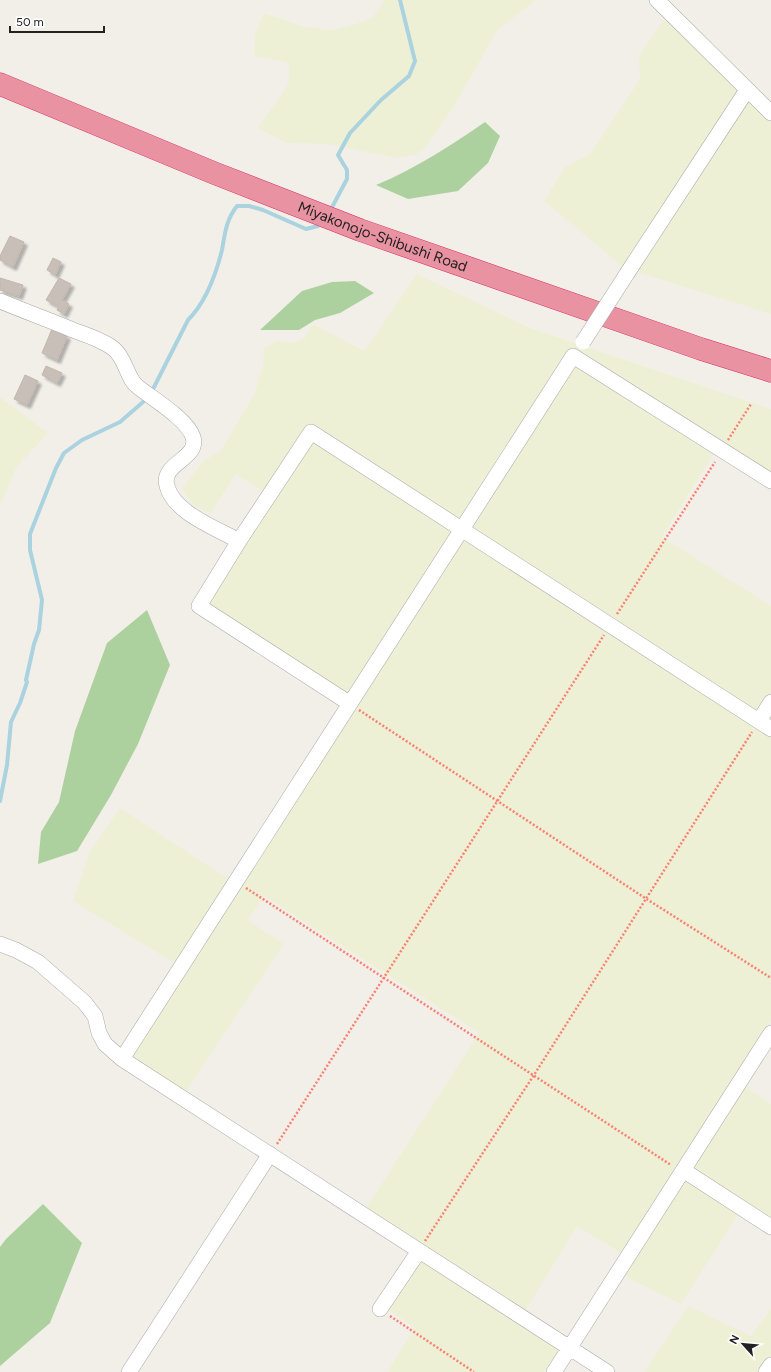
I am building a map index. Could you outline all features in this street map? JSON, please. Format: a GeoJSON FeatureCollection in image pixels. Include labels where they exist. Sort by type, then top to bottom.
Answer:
{"type":"FeatureCollection","features":[{"type":"Feature","properties":{"kind":"highway","name":"Miyakonojo-Shibushi Road"},"geometry":{"type":"LineString","coordinates":[[0,84],[214,173],[360,230],[686,344],[771,371]]}},
{"type":"Feature","properties":{"kind":"street"},"geometry":{"type":"LineString","coordinates":[[657,0],[771,113]]}},
{"type":"Feature","properties":{"kind":"street"},"geometry":{"type":"LineString","coordinates":[[122,1059],[461,529],[747,90]]}},
{"type":"Feature","properties":{"kind":"street"},"geometry":{"type":"LineString","coordinates":[[0,301],[97,339],[114,349],[127,368],[134,384],[184,424],[193,436],[195,444],[192,451],[173,466],[168,474],[166,484],[171,498],[184,510],[239,541]]}},
{"type":"Feature","properties":{"kind":"street"},"geometry":{"type":"LineString","coordinates":[[573,356],[771,481]]}},
{"type":"Feature","properties":{"kind":"street"},"geometry":{"type":"LineString","coordinates":[[349,703],[199,606],[239,541],[311,432],[765,725],[771,702]]}},
{"type":"Feature","properties":{"kind":"street"},"geometry":{"type":"LineString","coordinates":[[0,944],[16,950],[38,962],[84,1002],[95,1016],[99,1033],[105,1044],[122,1059],[607,1372]]}},
{"type":"Feature","properties":{"kind":"street"},"geometry":{"type":"LineString","coordinates":[[554,1372],[771,1033]]}},
{"type":"Feature","properties":{"kind":"street"},"geometry":{"type":"LineString","coordinates":[[129,1372],[270,1154]]}},
{"type":"Feature","properties":{"kind":"street"},"geometry":{"type":"LineString","coordinates":[[683,1171],[771,1227]]}},
{"type":"Feature","properties":{"kind":"street"},"geometry":{"type":"LineString","coordinates":[[380,1309],[418,1251]]}},
{"type":"Feature","properties":{"kind":"street"},"geometry":{"type":"LineString","coordinates":[[766,1372],[771,1365]]}},
{"type":"Feature","properties":{"kind":"path"},"geometry":{"type":"LineString","coordinates":[[270,1154],[751,404]]}},
{"type":"Feature","properties":{"kind":"path"},"geometry":{"type":"LineString","coordinates":[[349,703],[645,898],[771,978]]}},
{"type":"Feature","properties":{"kind":"path"},"geometry":{"type":"LineString","coordinates":[[418,1251],[534,1074],[645,898],[765,725]]}},
{"type":"Feature","properties":{"kind":"path"},"geometry":{"type":"LineString","coordinates":[[236,881],[683,1171]]}},
{"type":"Feature","properties":{"kind":"path"},"geometry":{"type":"LineString","coordinates":[[380,1309],[474,1372]]}},
{"type":"Feature","properties":{"kind":"green space"},"geometry":{"type":"Polygon","coordinates":[[[385,0],[536,0],[497,31],[454,106],[426,147],[415,155],[395,158],[328,144],[286,143],[258,128],[289,83],[289,63],[254,56],[255,33],[264,13],[304,27],[333,30],[353,25],[373,17],[385,0]]]}},
{"type":"Feature","properties":{"kind":"green space"},"geometry":{"type":"Polygon","coordinates":[[[665,19],[771,123],[771,314],[624,268],[544,201],[565,167],[590,154],[640,79],[639,55],[665,19]]]}},
{"type":"Feature","properties":{"kind":"green space"},"geometry":{"type":"Polygon","coordinates":[[[485,122],[500,136],[488,163],[458,191],[408,199],[376,185],[418,164],[485,122]]]}},
{"type":"Feature","properties":{"kind":"green space"},"geometry":{"type":"Polygon","coordinates":[[[417,274],[530,328],[771,409],[771,477],[720,444],[662,537],[771,606],[771,1021],[621,1253],[577,1226],[522,1316],[363,1213],[479,1033],[264,896],[248,920],[284,944],[185,1093],[128,1056],[176,964],[73,901],[89,853],[120,808],[236,884],[354,704],[204,605],[273,498],[236,474],[210,514],[192,504],[182,489],[201,463],[221,450],[254,395],[263,366],[264,348],[280,340],[293,343],[304,339],[313,324],[364,351],[417,274]]]}},
{"type":"Feature","properties":{"kind":"green space"},"geometry":{"type":"Polygon","coordinates":[[[355,281],[374,293],[340,313],[315,320],[299,330],[260,330],[302,291],[332,282],[355,281]]]}},
{"type":"Feature","properties":{"kind":"green space"},"geometry":{"type":"Polygon","coordinates":[[[0,397],[48,433],[16,468],[0,506],[0,397]]]}},
{"type":"Feature","properties":{"kind":"green space"},"geometry":{"type":"Polygon","coordinates":[[[147,610],[170,665],[138,744],[111,795],[77,851],[38,864],[41,832],[59,802],[75,731],[107,643],[147,610]]]}},
{"type":"Feature","properties":{"kind":"green space"},"geometry":{"type":"Polygon","coordinates":[[[744,1086],[771,1104],[771,1223],[744,1205],[681,1304],[624,1276],[744,1086]]]}},
{"type":"Feature","properties":{"kind":"green space"},"geometry":{"type":"Polygon","coordinates":[[[43,1204],[82,1243],[50,1323],[0,1366],[0,1247],[6,1239],[43,1204]]]}},
{"type":"Feature","properties":{"kind":"green space"},"geometry":{"type":"Polygon","coordinates":[[[420,1257],[561,1348],[545,1372],[387,1372],[415,1328],[386,1308],[420,1257]]]}},
{"type":"Feature","properties":{"kind":"green space"},"geometry":{"type":"Polygon","coordinates":[[[688,1306],[751,1336],[771,1308],[771,1372],[644,1372],[688,1306]]]}},
{"type":"Feature","properties":{"kind":"building"},"geometry":{"type":"Polygon","coordinates":[[[10,236],[24,242],[13,267],[0,260],[0,256],[10,236]]]}},
{"type":"Feature","properties":{"kind":"building"},"geometry":{"type":"Polygon","coordinates":[[[53,258],[61,262],[55,275],[47,270],[53,258]]]}},
{"type":"Feature","properties":{"kind":"building"},"geometry":{"type":"Polygon","coordinates":[[[0,278],[23,285],[19,296],[0,290],[0,278]]]}},
{"type":"Feature","properties":{"kind":"building"},"geometry":{"type":"Polygon","coordinates":[[[59,278],[71,284],[62,300],[69,304],[64,314],[57,310],[59,307],[46,300],[59,278]]]}},
{"type":"Feature","properties":{"kind":"building"},"geometry":{"type":"Polygon","coordinates":[[[52,329],[67,336],[57,360],[42,353],[52,329]]]}},
{"type":"Feature","properties":{"kind":"building"},"geometry":{"type":"Polygon","coordinates":[[[46,366],[62,373],[57,383],[42,375],[46,366]]]}},
{"type":"Feature","properties":{"kind":"building"},"geometry":{"type":"Polygon","coordinates":[[[25,375],[38,381],[27,405],[14,399],[25,375]]]}},
{"type":"Feature","properties":{"kind":"waterway"},"geometry":{"type":"LineString","coordinates":[[330,211],[347,179],[347,170],[338,155],[350,133],[381,100],[409,76],[415,61],[400,0]]}},
{"type":"Feature","properties":{"kind":"waterway"},"geometry":{"type":"LineString","coordinates":[[152,391],[188,320],[200,305],[210,287],[220,259],[228,222],[237,206],[249,206],[263,210],[306,229],[318,226],[322,221]]}},
{"type":"Feature","properties":{"kind":"waterway"},"geometry":{"type":"LineString","coordinates":[[0,801],[7,765],[11,722],[20,703],[27,682],[26,680],[34,644],[39,630],[42,600],[30,550],[30,534],[56,468],[64,453],[82,440],[120,422],[143,402]]}}]}
